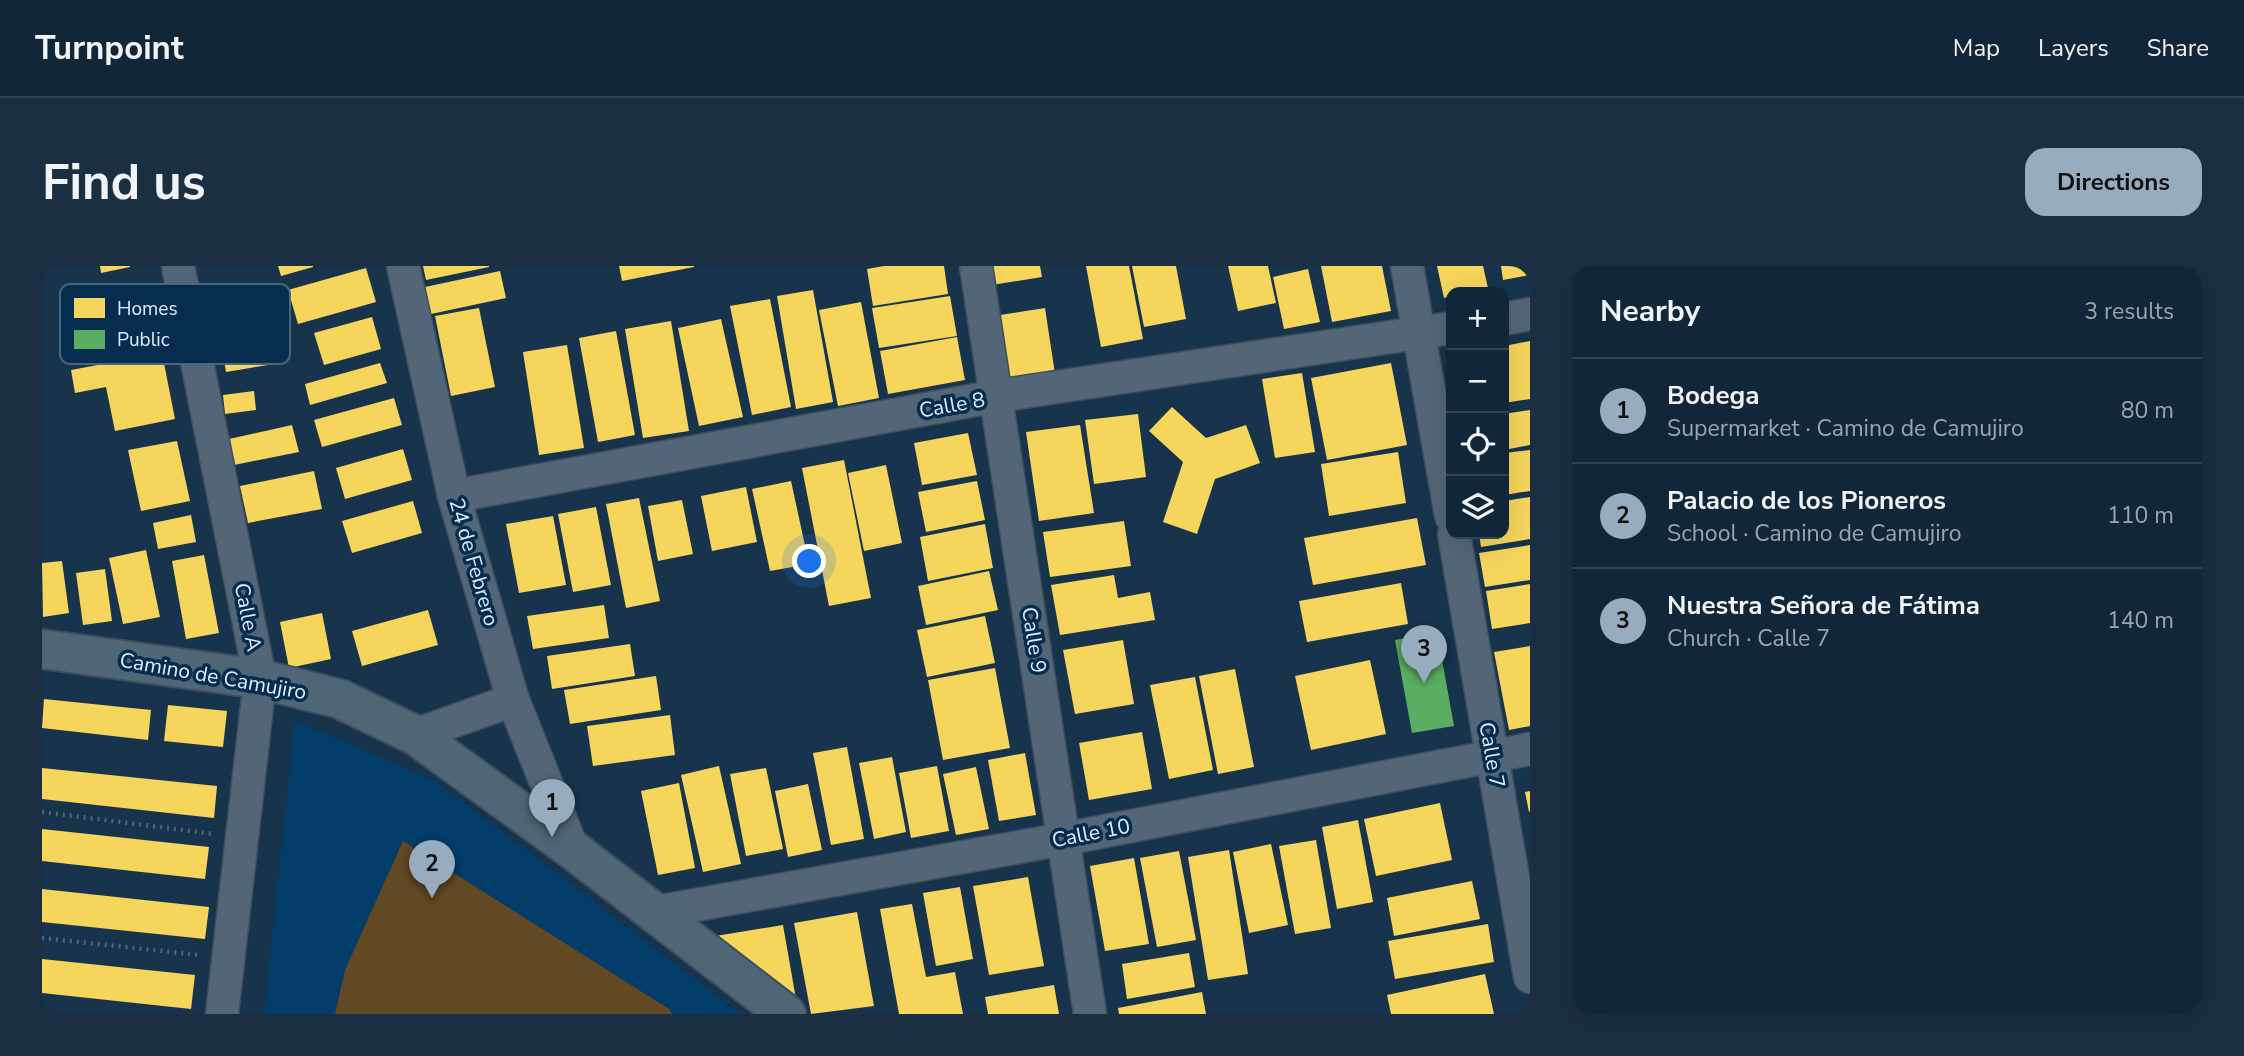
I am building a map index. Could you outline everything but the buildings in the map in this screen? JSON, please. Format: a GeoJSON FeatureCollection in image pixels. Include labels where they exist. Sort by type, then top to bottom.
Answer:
{"type":"FeatureCollection","features":[{"type":"Feature","properties":{"kind":"street","name":"Calle A"},"geometry":{"type":"LineString","coordinates":[[178,266],[182,284]]}},
{"type":"Feature","properties":{"kind":"street","name":"24 de Febrero"},"geometry":{"type":"LineString","coordinates":[[403,266],[454,496],[513,700],[573,850]]}},
{"type":"Feature","properties":{"kind":"street","name":"Calle 9"},"geometry":{"type":"LineString","coordinates":[[976,266],[1090,1014]]}},
{"type":"Feature","properties":{"kind":"street"},"geometry":{"type":"LineString","coordinates":[[1407,266],[1446,487]]}},
{"type":"Feature","properties":{"kind":"street"},"geometry":{"type":"LineString","coordinates":[[1509,318],[1530,314]]}},
{"type":"Feature","properties":{"kind":"street","name":"Calle 8"},"geometry":{"type":"LineString","coordinates":[[454,496],[997,396],[1446,329]]}},
{"type":"Feature","properties":{"kind":"street","name":"Calle A"},"geometry":{"type":"LineString","coordinates":[[197,364],[260,679],[222,1014]]}},
{"type":"Feature","properties":{"kind":"street","name":"Calle 7"},"geometry":{"type":"LineString","coordinates":[[1455,539],[1530,977]]}},
{"type":"Feature","properties":{"kind":"street","name":"Camino de Camujiro"},"geometry":{"type":"LineString","coordinates":[[42,649],[260,679],[340,699],[415,735],[573,850],[651,913],[786,1014]]}},
{"type":"Feature","properties":{"kind":"street"},"geometry":{"type":"LineString","coordinates":[[415,735],[513,700]]}},
{"type":"Feature","properties":{"kind":"street","name":"Calle 10"},"geometry":{"type":"LineString","coordinates":[[651,913],[1064,839],[1530,749]]}},
{"type":"Feature","properties":{"kind":"path"},"geometry":{"type":"LineString","coordinates":[[42,812],[242,838]]}},
{"type":"Feature","properties":{"kind":"path"},"geometry":{"type":"LineString","coordinates":[[42,938],[228,958]]}},
{"type":"Feature","properties":{"kind":"shaded area"},"geometry":{"type":"Polygon","coordinates":[[[295,721],[435,781],[741,1014],[264,1014],[295,721]]]}},
{"type":"Feature","properties":{"kind":"shaded area"},"geometry":{"type":"Polygon","coordinates":[[[403,841],[669,1009],[672,1014],[335,1014],[345,970],[403,841]]]}},
{"type":"Feature","properties":{"kind":"place","name":"Nuestra Señora de Fátima"},"geometry":{"type":"Point","coordinates":[1424,683]}},
{"type":"Feature","properties":{"kind":"place","name":"Bodega"},"geometry":{"type":"Point","coordinates":[552,837]}},
{"type":"Feature","properties":{"kind":"place","name":"Palacio de los Pioneros"},"geometry":{"type":"Point","coordinates":[432,898]}}]}
